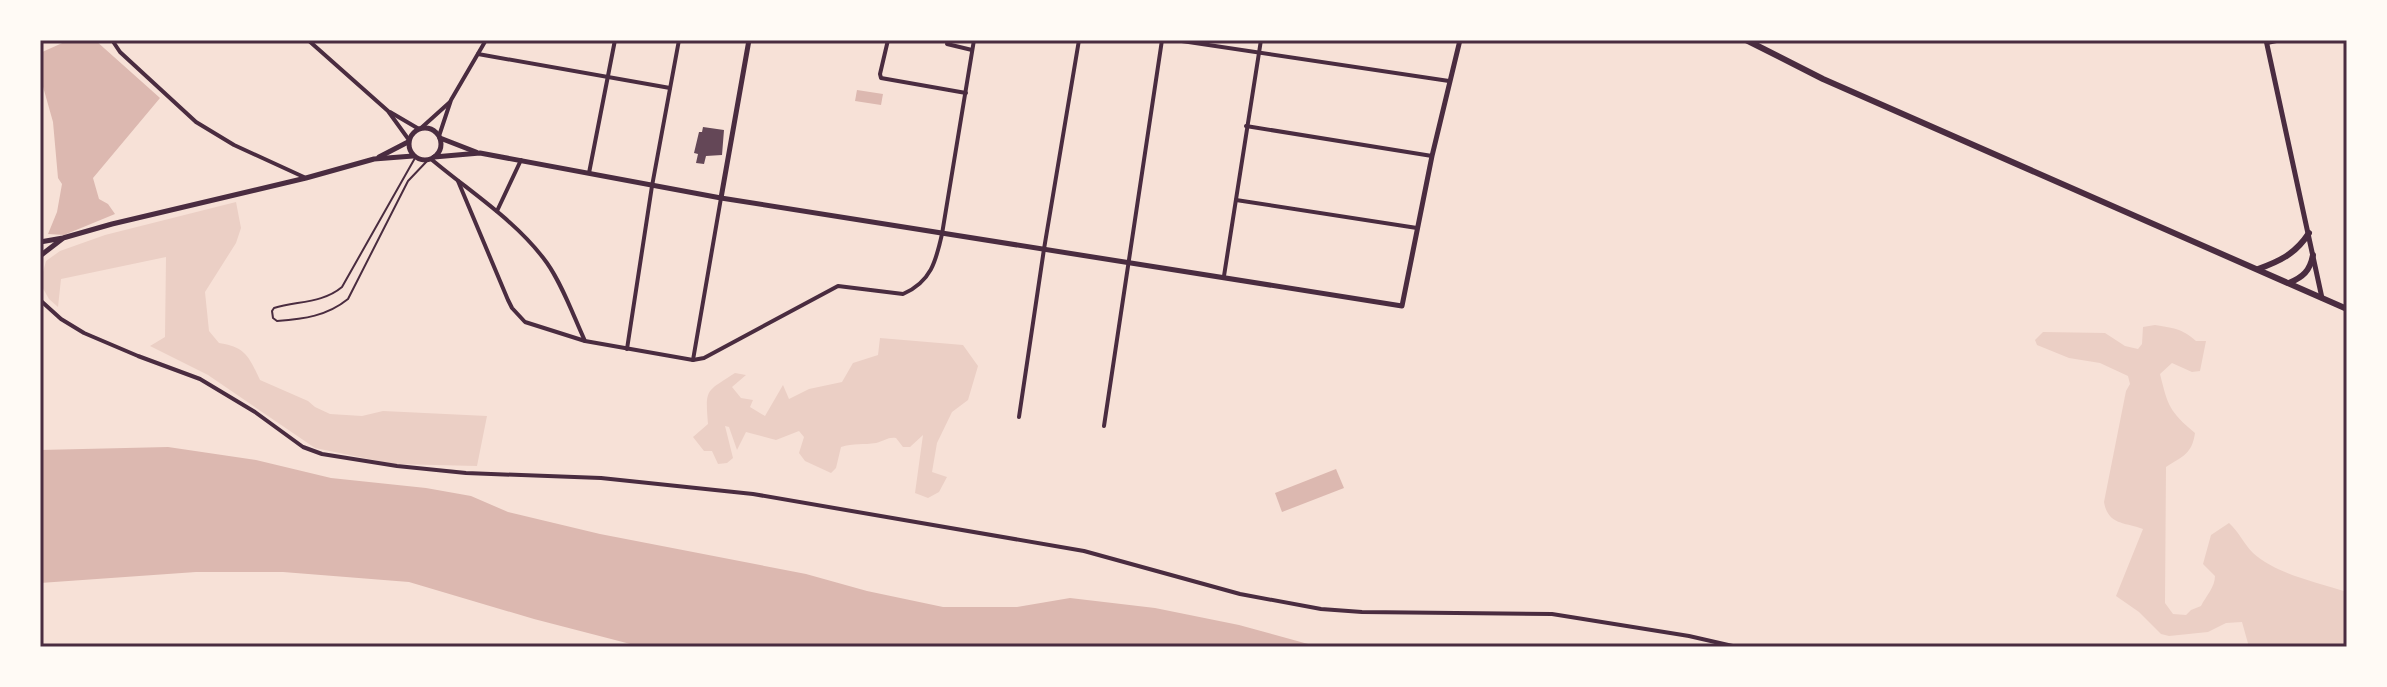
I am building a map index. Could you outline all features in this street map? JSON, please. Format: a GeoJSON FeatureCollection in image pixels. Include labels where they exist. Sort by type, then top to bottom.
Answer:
{"type":"FeatureCollection","features":[{"type":"Feature","properties":{"kind":"main road"},"geometry":{"type":"LineString","coordinates":[[1746,40],[1823,79],[2347,309]]}},
{"type":"Feature","properties":{"kind":"main road"},"geometry":{"type":"LineString","coordinates":[[2258,269],[2287,258],[2309,233]]}},
{"type":"Feature","properties":{"kind":"main road"},"geometry":{"type":"LineString","coordinates":[[2289,283],[2303,276],[2310,267],[2313,255]]}},
{"type":"Feature","properties":{"kind":"street"},"geometry":{"type":"LineString","coordinates":[[112,40],[120,52],[196,122],[234,145],[306,178]]}},
{"type":"Feature","properties":{"kind":"street"},"geometry":{"type":"LineString","coordinates":[[308,40],[388,111],[420,129],[431,129],[439,137],[480,153],[721,198],[1402,306],[1432,156],[1460,40]]}},
{"type":"Feature","properties":{"kind":"street"},"geometry":{"type":"LineString","coordinates":[[431,159],[440,148],[439,137],[451,100],[486,40]]}},
{"type":"Feature","properties":{"kind":"street"},"geometry":{"type":"LineString","coordinates":[[589,173],[615,40]]}},
{"type":"Feature","properties":{"kind":"street"},"geometry":{"type":"LineString","coordinates":[[627,349],[679,40]]}},
{"type":"Feature","properties":{"kind":"street"},"geometry":{"type":"LineString","coordinates":[[693,360],[749,40]]}},
{"type":"Feature","properties":{"kind":"street"},"geometry":{"type":"LineString","coordinates":[[888,40],[880,76],[966,93]]}},
{"type":"Feature","properties":{"kind":"street"},"geometry":{"type":"LineString","coordinates":[[458,181],[512,308],[525,322],[585,341],[693,360],[713,354],[838,286],[896,294],[909,291],[933,268],[942,234],[974,40]]}},
{"type":"Feature","properties":{"kind":"street"},"geometry":{"type":"LineString","coordinates":[[1019,417],[1079,40]]}},
{"type":"Feature","properties":{"kind":"street"},"geometry":{"type":"LineString","coordinates":[[1104,426],[1162,40]]}},
{"type":"Feature","properties":{"kind":"street"},"geometry":{"type":"LineString","coordinates":[[1175,40],[1449,81]]}},
{"type":"Feature","properties":{"kind":"street"},"geometry":{"type":"LineString","coordinates":[[1224,276],[1261,40]]}},
{"type":"Feature","properties":{"kind":"street"},"geometry":{"type":"LineString","coordinates":[[2281,40],[2267,42],[2322,298]]}},
{"type":"Feature","properties":{"kind":"street"},"geometry":{"type":"LineString","coordinates":[[947,44],[973,50]]}},
{"type":"Feature","properties":{"kind":"street"},"geometry":{"type":"LineString","coordinates":[[478,54],[670,88]]}},
{"type":"Feature","properties":{"kind":"street"},"geometry":{"type":"LineString","coordinates":[[40,242],[374,159],[409,141],[412,133],[451,100]]}},
{"type":"Feature","properties":{"kind":"street"},"geometry":{"type":"LineString","coordinates":[[388,111],[409,141],[414,157]]}},
{"type":"Feature","properties":{"kind":"street"},"geometry":{"type":"LineString","coordinates":[[1246,126],[1432,156]]}},
{"type":"Feature","properties":{"kind":"street"},"geometry":{"type":"LineString","coordinates":[[374,159],[431,159],[480,153]]}},
{"type":"Feature","properties":{"kind":"street"},"geometry":{"type":"LineString","coordinates":[[431,159],[497,211],[545,261],[585,341]]}},
{"type":"Feature","properties":{"kind":"street"},"geometry":{"type":"LineString","coordinates":[[497,211],[521,160]]}},
{"type":"Feature","properties":{"kind":"street"},"geometry":{"type":"LineString","coordinates":[[1236,200],[1417,228]]}},
{"type":"Feature","properties":{"kind":"street"},"geometry":{"type":"LineString","coordinates":[[40,256],[63,238]]}},
{"type":"Feature","properties":{"kind":"street"},"geometry":{"type":"LineString","coordinates":[[40,300],[61,319],[84,333],[200,379],[255,412],[303,447],[322,454],[425,469],[601,478],[753,494],[1084,551],[1240,594],[1321,609],[1552,614],[1737,647]]}},
{"type":"Feature","properties":{"kind":"lane"},"geometry":{"type":"LineString","coordinates":[[414,157],[342,287],[322,299],[292,302],[274,308],[273,318],[277,321],[293,320],[322,314],[334,310],[348,299],[408,181],[431,159]]}},
{"type":"Feature","properties":{"kind":"shaded area"},"geometry":{"type":"Polygon","coordinates":[[[69,40],[95,40],[160,98],[93,178],[99,199],[108,204],[115,214],[64,235],[48,234],[57,212],[62,184],[58,178],[53,122],[40,76],[40,53],[69,40]]]}},
{"type":"Feature","properties":{"kind":"shaded area"},"geometry":{"type":"Polygon","coordinates":[[[857,90],[883,94],[881,105],[855,101],[857,90]]]}},
{"type":"Feature","properties":{"kind":"shaded area"},"geometry":{"type":"Polygon","coordinates":[[[236,202],[241,228],[236,243],[205,292],[209,331],[219,343],[246,354],[260,380],[330,414],[362,416],[383,411],[487,416],[477,466],[393,464],[315,448],[208,375],[150,346],[165,337],[166,257],[61,279],[58,307],[40,283],[46,261],[60,251],[105,235],[236,202]]]}},
{"type":"Feature","properties":{"kind":"shaded area"},"geometry":{"type":"Polygon","coordinates":[[[2155,325],[2181,331],[2196,341],[2206,341],[2200,371],[2192,372],[2172,363],[2160,374],[2171,407],[2195,433],[2189,450],[2166,467],[2165,603],[2173,614],[2186,615],[2201,606],[2215,580],[2203,564],[2211,535],[2229,523],[2263,561],[2298,577],[2347,592],[2347,647],[2249,647],[2242,622],[2226,623],[2208,632],[2169,636],[2161,634],[2139,612],[2116,596],[2143,529],[2114,519],[2104,502],[2126,391],[2130,384],[2128,376],[2100,363],[2069,358],[2037,345],[2035,340],[2043,332],[2105,333],[2125,346],[2138,349],[2142,344],[2143,327],[2155,325]]]}},
{"type":"Feature","properties":{"kind":"shaded area"},"geometry":{"type":"Polygon","coordinates":[[[880,338],[963,345],[978,366],[968,400],[952,412],[937,443],[932,472],[947,477],[939,492],[928,498],[915,493],[923,435],[910,447],[903,447],[893,438],[841,447],[836,468],[831,473],[805,461],[799,453],[804,437],[799,431],[776,440],[746,432],[737,450],[729,427],[725,426],[733,458],[727,463],[718,464],[712,451],[704,451],[693,437],[708,424],[710,392],[735,373],[746,375],[732,387],[741,398],[753,400],[750,407],[765,416],[783,385],[789,399],[809,389],[842,382],[853,363],[878,355],[880,338]]]}},
{"type":"Feature","properties":{"kind":"shaded area"},"geometry":{"type":"Polygon","coordinates":[[[168,447],[256,460],[331,478],[471,496],[508,512],[600,534],[806,574],[943,607],[1017,607],[1070,598],[1155,608],[1239,625],[1319,647],[642,647],[409,582],[283,572],[196,572],[40,583],[40,450],[168,447]]]}},
{"type":"Feature","properties":{"kind":"shaded area"},"geometry":{"type":"Polygon","coordinates":[[[1336,469],[1344,488],[1282,512],[1275,493],[1336,469]]]}},
{"type":"Feature","properties":{"kind":"building"},"geometry":{"type":"Polygon","coordinates":[[[703,127],[724,130],[722,155],[706,156],[704,164],[696,163],[698,154],[694,153],[703,127]]]}}]}
